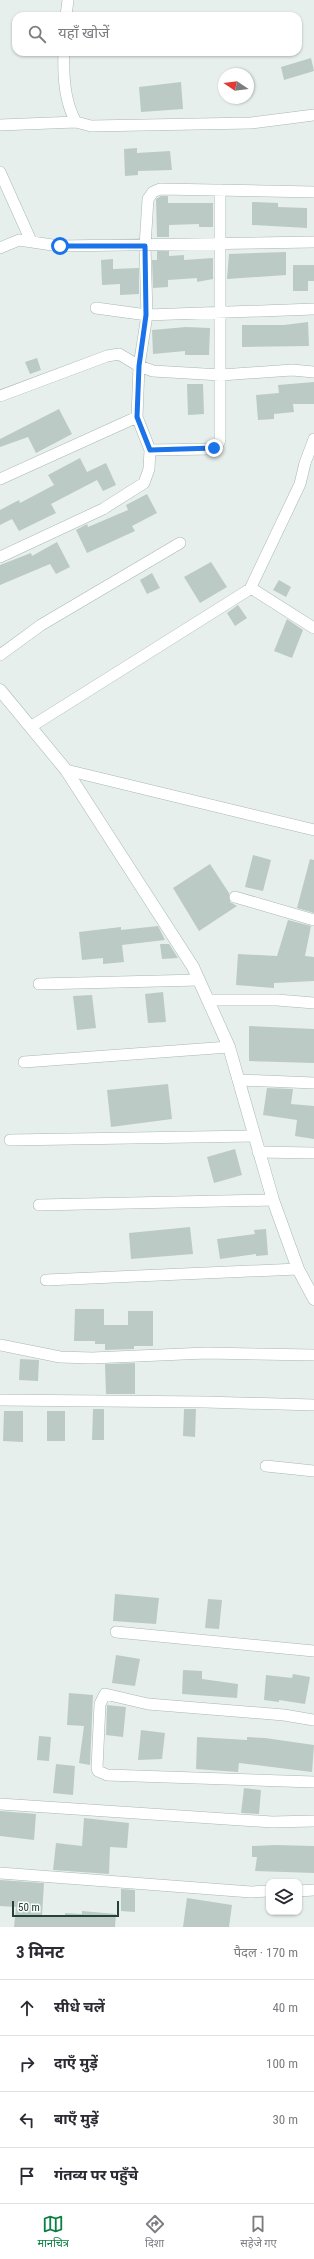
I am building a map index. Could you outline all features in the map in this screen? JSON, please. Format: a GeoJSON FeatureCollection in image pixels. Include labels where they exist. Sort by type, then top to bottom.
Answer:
{"type":"FeatureCollection","features":[{"type":"Feature","properties":{"kind":"street"},"geometry":{"type":"LineString","coordinates":[[66,12],[68,0]]}},
{"type":"Feature","properties":{"kind":"street"},"geometry":{"type":"LineString","coordinates":[[64,56],[67,98],[71,113],[76,122]]}},
{"type":"Feature","properties":{"kind":"street"},"geometry":{"type":"LineString","coordinates":[[0,125],[76,122],[91,126],[251,122],[314,115]]}},
{"type":"Feature","properties":{"kind":"street"},"geometry":{"type":"LineString","coordinates":[[0,172],[31,241]]}},
{"type":"Feature","properties":{"kind":"street"},"geometry":{"type":"LineString","coordinates":[[0,557],[103,509],[125,497],[144,483],[149,469],[150,450],[137,417],[139,366],[146,315],[145,246],[148,199],[153,192],[160,189],[314,192]]}},
{"type":"Feature","properties":{"kind":"street"},"geometry":{"type":"LineString","coordinates":[[150,450],[211,449],[216,447],[220,440],[220,190]]}},
{"type":"Feature","properties":{"kind":"street"},"geometry":{"type":"LineString","coordinates":[[0,248],[18,240],[60,246],[145,246],[221,243],[314,242]]}},
{"type":"Feature","properties":{"kind":"street"},"geometry":{"type":"LineString","coordinates":[[96,308],[146,315],[314,309]]}},
{"type":"Feature","properties":{"kind":"street"},"geometry":{"type":"LineString","coordinates":[[0,396],[107,356],[119,354],[139,366],[153,371],[221,375],[292,370],[314,372]]}},
{"type":"Feature","properties":{"kind":"street"},"geometry":{"type":"LineString","coordinates":[[1,482],[137,417]]}},
{"type":"Feature","properties":{"kind":"street"},"geometry":{"type":"LineString","coordinates":[[32,726],[244,594],[251,588],[300,484],[305,463],[314,439]]}},
{"type":"Feature","properties":{"kind":"street"},"geometry":{"type":"LineString","coordinates":[[0,655],[40,624],[180,542]]}},
{"type":"Feature","properties":{"kind":"street"},"geometry":{"type":"LineString","coordinates":[[251,588],[314,628]]}},
{"type":"Feature","properties":{"kind":"street"},"geometry":{"type":"LineString","coordinates":[[0,690],[32,726],[66,770],[193,967],[229,1047],[240,1080],[258,1152],[273,1200],[298,1270],[314,1299]]}},
{"type":"Feature","properties":{"kind":"street"},"geometry":{"type":"LineString","coordinates":[[66,770],[314,830]]}},
{"type":"Feature","properties":{"kind":"street"},"geometry":{"type":"LineString","coordinates":[[235,897],[314,920]]}},
{"type":"Feature","properties":{"kind":"street"},"geometry":{"type":"LineString","coordinates":[[39,984],[199,980]]}},
{"type":"Feature","properties":{"kind":"street"},"geometry":{"type":"LineString","coordinates":[[208,1000],[277,1000],[314,1003]]}},
{"type":"Feature","properties":{"kind":"street"},"geometry":{"type":"LineString","coordinates":[[24,1062],[229,1047]]}},
{"type":"Feature","properties":{"kind":"street"},"geometry":{"type":"LineString","coordinates":[[240,1080],[314,1083]]}},
{"type":"Feature","properties":{"kind":"street"},"geometry":{"type":"LineString","coordinates":[[10,1140],[254,1136]]}},
{"type":"Feature","properties":{"kind":"street"},"geometry":{"type":"LineString","coordinates":[[258,1152],[314,1153]]}},
{"type":"Feature","properties":{"kind":"street"},"geometry":{"type":"LineString","coordinates":[[39,1205],[273,1200]]}},
{"type":"Feature","properties":{"kind":"street"},"geometry":{"type":"LineString","coordinates":[[46,1280],[298,1270]]}},
{"type":"Feature","properties":{"kind":"street"},"geometry":{"type":"LineString","coordinates":[[0,1345],[60,1357],[92,1358],[206,1353],[314,1355]]}},
{"type":"Feature","properties":{"kind":"street"},"geometry":{"type":"LineString","coordinates":[[0,1400],[314,1405]]}},
{"type":"Feature","properties":{"kind":"street"},"geometry":{"type":"LineString","coordinates":[[266,1466],[314,1471]]}},
{"type":"Feature","properties":{"kind":"street"},"geometry":{"type":"LineString","coordinates":[[116,1632],[314,1651]]}},
{"type":"Feature","properties":{"kind":"street"},"geometry":{"type":"LineString","coordinates":[[314,1720],[148,1704],[105,1694],[100,1704],[97,1768],[98,1771],[106,1775],[314,1782]]}},
{"type":"Feature","properties":{"kind":"street"},"geometry":{"type":"LineString","coordinates":[[0,1804],[264,1821],[314,1822]]}},
{"type":"Feature","properties":{"kind":"street"},"geometry":{"type":"LineString","coordinates":[[0,1873],[251,1892],[266,1891]]}},
{"type":"Feature","properties":{"kind":"street"},"geometry":{"type":"LineString","coordinates":[[302,1891],[314,1890]]}},
{"type":"Feature","properties":{"kind":"building"},"geometry":{"type":"Polygon","coordinates":[[[311,58],[314,71],[284,80],[281,67],[311,58]]]}},
{"type":"Feature","properties":{"kind":"building"},"geometry":{"type":"Polygon","coordinates":[[[181,82],[183,109],[141,112],[139,87],[181,82]]]}},
{"type":"Feature","properties":{"kind":"building"},"geometry":{"type":"Polygon","coordinates":[[[137,148],[137,153],[170,151],[172,170],[138,171],[138,175],[125,176],[124,149],[137,148]]]}},
{"type":"Feature","properties":{"kind":"building"},"geometry":{"type":"Polygon","coordinates":[[[161,196],[168,196],[168,203],[213,203],[213,227],[199,227],[199,224],[169,225],[169,237],[157,237],[156,199],[161,196]]]}},
{"type":"Feature","properties":{"kind":"building"},"geometry":{"type":"Polygon","coordinates":[[[252,202],[278,203],[278,207],[307,208],[307,228],[252,225],[252,202]]]}},
{"type":"Feature","properties":{"kind":"building"},"geometry":{"type":"Polygon","coordinates":[[[157,251],[169,251],[169,256],[184,255],[184,260],[213,258],[213,279],[197,282],[197,278],[168,280],[168,287],[153,288],[152,260],[157,260],[157,251]]]}},
{"type":"Feature","properties":{"kind":"building"},"geometry":{"type":"Polygon","coordinates":[[[286,252],[286,275],[227,279],[229,254],[286,252]]]}},
{"type":"Feature","properties":{"kind":"building"},"geometry":{"type":"Polygon","coordinates":[[[113,259],[113,269],[139,268],[139,294],[120,295],[120,284],[102,285],[101,260],[113,259]]]}},
{"type":"Feature","properties":{"kind":"building"},"geometry":{"type":"Polygon","coordinates":[[[293,265],[314,265],[314,281],[308,281],[308,291],[293,291],[293,265]]]}},
{"type":"Feature","properties":{"kind":"building"},"geometry":{"type":"Polygon","coordinates":[[[308,322],[309,346],[242,347],[242,325],[284,325],[308,322]]]}},
{"type":"Feature","properties":{"kind":"building"},"geometry":{"type":"Polygon","coordinates":[[[186,327],[210,328],[209,355],[185,355],[185,351],[153,354],[152,330],[186,327]]]}},
{"type":"Feature","properties":{"kind":"building"},"geometry":{"type":"Polygon","coordinates":[[[37,358],[41,370],[30,374],[25,362],[37,358]]]}},
{"type":"Feature","properties":{"kind":"building"},"geometry":{"type":"Polygon","coordinates":[[[314,382],[314,404],[293,404],[294,412],[274,414],[274,419],[258,420],[256,395],[279,393],[278,385],[314,382]]]}},
{"type":"Feature","properties":{"kind":"building"},"geometry":{"type":"Polygon","coordinates":[[[187,384],[203,384],[204,414],[188,415],[187,384]]]}},
{"type":"Feature","properties":{"kind":"building"},"geometry":{"type":"Polygon","coordinates":[[[59,409],[72,434],[36,453],[28,437],[0,447],[0,439],[59,409]]]}},
{"type":"Feature","properties":{"kind":"building"},"geometry":{"type":"Polygon","coordinates":[[[80,458],[87,472],[106,463],[116,485],[103,491],[97,480],[51,504],[56,513],[19,531],[12,519],[0,525],[0,510],[19,500],[20,503],[54,485],[48,475],[80,458]]]}},
{"type":"Feature","properties":{"kind":"building"},"geometry":{"type":"Polygon","coordinates":[[[147,494],[157,513],[132,526],[135,531],[87,553],[76,530],[87,524],[88,527],[128,510],[126,505],[147,494]]]}},
{"type":"Feature","properties":{"kind":"building"},"geometry":{"type":"Polygon","coordinates":[[[57,542],[70,567],[56,574],[50,564],[0,585],[0,565],[31,553],[32,556],[57,542]]]}},
{"type":"Feature","properties":{"kind":"building"},"geometry":{"type":"Polygon","coordinates":[[[211,562],[227,587],[200,603],[184,577],[211,562]]]}},
{"type":"Feature","properties":{"kind":"building"},"geometry":{"type":"Polygon","coordinates":[[[152,573],[160,588],[147,594],[140,580],[152,573]]]}},
{"type":"Feature","properties":{"kind":"building"},"geometry":{"type":"Polygon","coordinates":[[[279,580],[291,587],[286,597],[273,590],[279,580]]]}},
{"type":"Feature","properties":{"kind":"building"},"geometry":{"type":"Polygon","coordinates":[[[238,605],[247,618],[235,626],[227,613],[238,605]]]}},
{"type":"Feature","properties":{"kind":"building"},"geometry":{"type":"Polygon","coordinates":[[[287,619],[303,630],[292,658],[274,651],[287,619]]]}},
{"type":"Feature","properties":{"kind":"building"},"geometry":{"type":"Polygon","coordinates":[[[253,855],[271,860],[263,891],[245,887],[253,855]]]}},
{"type":"Feature","properties":{"kind":"building"},"geometry":{"type":"Polygon","coordinates":[[[310,859],[314,860],[314,913],[297,908],[310,859]]]}},
{"type":"Feature","properties":{"kind":"building"},"geometry":{"type":"Polygon","coordinates":[[[210,864],[229,893],[230,902],[237,906],[199,931],[173,888],[210,864]]]}},
{"type":"Feature","properties":{"kind":"building"},"geometry":{"type":"Polygon","coordinates":[[[288,920],[311,926],[305,956],[314,957],[314,981],[274,983],[274,988],[236,985],[238,954],[277,956],[288,920]]]}},
{"type":"Feature","properties":{"kind":"building"},"geometry":{"type":"Polygon","coordinates":[[[158,926],[165,940],[122,945],[124,962],[103,964],[103,958],[82,960],[79,932],[121,927],[121,930],[158,926]]]}},
{"type":"Feature","properties":{"kind":"building"},"geometry":{"type":"Polygon","coordinates":[[[160,944],[169,944],[178,958],[162,959],[160,944]]]}},
{"type":"Feature","properties":{"kind":"building"},"geometry":{"type":"Polygon","coordinates":[[[163,992],[166,1022],[148,1023],[145,994],[163,992]]]}},
{"type":"Feature","properties":{"kind":"building"},"geometry":{"type":"Polygon","coordinates":[[[92,995],[96,1028],[77,1030],[73,996],[92,995]]]}},
{"type":"Feature","properties":{"kind":"building"},"geometry":{"type":"Polygon","coordinates":[[[249,1026],[314,1029],[314,1063],[249,1061],[249,1026]]]}},
{"type":"Feature","properties":{"kind":"building"},"geometry":{"type":"Polygon","coordinates":[[[168,1084],[172,1119],[111,1127],[107,1090],[168,1084]]]}},
{"type":"Feature","properties":{"kind":"building"},"geometry":{"type":"Polygon","coordinates":[[[267,1088],[293,1089],[291,1104],[314,1106],[314,1139],[295,1136],[297,1120],[263,1115],[267,1088]]]}},
{"type":"Feature","properties":{"kind":"building"},"geometry":{"type":"Polygon","coordinates":[[[235,1149],[242,1175],[214,1183],[207,1157],[235,1149]]]}},
{"type":"Feature","properties":{"kind":"building"},"geometry":{"type":"Polygon","coordinates":[[[190,1227],[193,1254],[131,1259],[129,1233],[190,1227]]]}},
{"type":"Feature","properties":{"kind":"building"},"geometry":{"type":"Polygon","coordinates":[[[266,1229],[268,1255],[256,1256],[256,1254],[220,1259],[217,1239],[255,1234],[254,1230],[266,1229]]]}},
{"type":"Feature","properties":{"kind":"building"},"geometry":{"type":"Polygon","coordinates":[[[75,1309],[104,1309],[104,1325],[128,1325],[128,1311],[153,1311],[153,1346],[134,1346],[134,1349],[105,1350],[105,1344],[95,1344],[95,1341],[74,1341],[75,1309]]]}},
{"type":"Feature","properties":{"kind":"building"},"geometry":{"type":"Polygon","coordinates":[[[20,1359],[39,1360],[38,1381],[19,1380],[20,1359]]]}},
{"type":"Feature","properties":{"kind":"building"},"geometry":{"type":"Polygon","coordinates":[[[135,1363],[135,1394],[106,1394],[105,1364],[135,1363]]]}},
{"type":"Feature","properties":{"kind":"building"},"geometry":{"type":"Polygon","coordinates":[[[93,1409],[104,1409],[104,1440],[92,1440],[93,1409]]]}},
{"type":"Feature","properties":{"kind":"building"},"geometry":{"type":"Polygon","coordinates":[[[184,1409],[196,1409],[195,1437],[183,1436],[184,1409]]]}},
{"type":"Feature","properties":{"kind":"building"},"geometry":{"type":"Polygon","coordinates":[[[4,1411],[23,1411],[23,1442],[3,1441],[4,1411]]]}},
{"type":"Feature","properties":{"kind":"building"},"geometry":{"type":"Polygon","coordinates":[[[47,1411],[65,1411],[65,1441],[47,1441],[47,1411]]]}},
{"type":"Feature","properties":{"kind":"building"},"geometry":{"type":"Polygon","coordinates":[[[115,1594],[159,1598],[156,1624],[113,1621],[115,1594]]]}},
{"type":"Feature","properties":{"kind":"building"},"geometry":{"type":"Polygon","coordinates":[[[208,1599],[222,1600],[219,1629],[205,1628],[208,1599]]]}},
{"type":"Feature","properties":{"kind":"building"},"geometry":{"type":"Polygon","coordinates":[[[116,1655],[140,1659],[135,1686],[112,1683],[116,1655]]]}},
{"type":"Feature","properties":{"kind":"building"},"geometry":{"type":"Polygon","coordinates":[[[183,1670],[202,1671],[202,1679],[238,1684],[237,1698],[182,1694],[183,1670]]]}},
{"type":"Feature","properties":{"kind":"building"},"geometry":{"type":"Polygon","coordinates":[[[293,1674],[310,1677],[305,1704],[279,1700],[279,1702],[264,1700],[266,1675],[292,1678],[293,1674]]]}},
{"type":"Feature","properties":{"kind":"building"},"geometry":{"type":"Polygon","coordinates":[[[69,1693],[93,1695],[90,1765],[79,1763],[84,1726],[67,1725],[69,1693]]]}},
{"type":"Feature","properties":{"kind":"building"},"geometry":{"type":"Polygon","coordinates":[[[107,1705],[126,1707],[123,1737],[106,1735],[107,1705]]]}},
{"type":"Feature","properties":{"kind":"building"},"geometry":{"type":"Polygon","coordinates":[[[141,1730],[165,1733],[162,1759],[138,1760],[141,1730]]]}},
{"type":"Feature","properties":{"kind":"building"},"geometry":{"type":"Polygon","coordinates":[[[39,1736],[51,1737],[49,1761],[37,1760],[39,1736]]]}},
{"type":"Feature","properties":{"kind":"building"},"geometry":{"type":"Polygon","coordinates":[[[197,1737],[247,1740],[247,1737],[265,1738],[314,1745],[312,1772],[239,1763],[238,1772],[196,1769],[197,1737]]]}},
{"type":"Feature","properties":{"kind":"building"},"geometry":{"type":"Polygon","coordinates":[[[56,1764],[75,1766],[73,1795],[53,1793],[56,1764]]]}},
{"type":"Feature","properties":{"kind":"building"},"geometry":{"type":"Polygon","coordinates":[[[244,1788],[261,1790],[259,1814],[241,1813],[244,1788]]]}},
{"type":"Feature","properties":{"kind":"building"},"geometry":{"type":"Polygon","coordinates":[[[0,1811],[36,1814],[34,1840],[0,1836],[0,1811]]]}},
{"type":"Feature","properties":{"kind":"building"},"geometry":{"type":"Polygon","coordinates":[[[84,1818],[129,1823],[127,1848],[110,1847],[109,1874],[53,1870],[56,1843],[82,1846],[84,1818]]]}},
{"type":"Feature","properties":{"kind":"building"},"geometry":{"type":"Polygon","coordinates":[[[252,1846],[314,1846],[314,1873],[255,1871],[257,1857],[252,1857],[252,1846]]]}},
{"type":"Feature","properties":{"kind":"building"},"geometry":{"type":"Polygon","coordinates":[[[0,1880],[44,1883],[42,1915],[65,1916],[65,1913],[82,1914],[82,1911],[116,1914],[115,1927],[14,1927],[16,1907],[0,1906],[0,1880]]]}},
{"type":"Feature","properties":{"kind":"building"},"geometry":{"type":"Polygon","coordinates":[[[121,1889],[135,1890],[135,1912],[121,1911],[121,1889]]]}},
{"type":"Feature","properties":{"kind":"building"},"geometry":{"type":"Polygon","coordinates":[[[187,1898],[232,1905],[229,1927],[183,1927],[187,1898]]]}},
{"type":"Feature","properties":{"kind":"route"},"geometry":{"type":"LineString","coordinates":[[60,246],[145,246],[146,315],[139,366],[137,417],[150,450],[214,448]]}}]}
